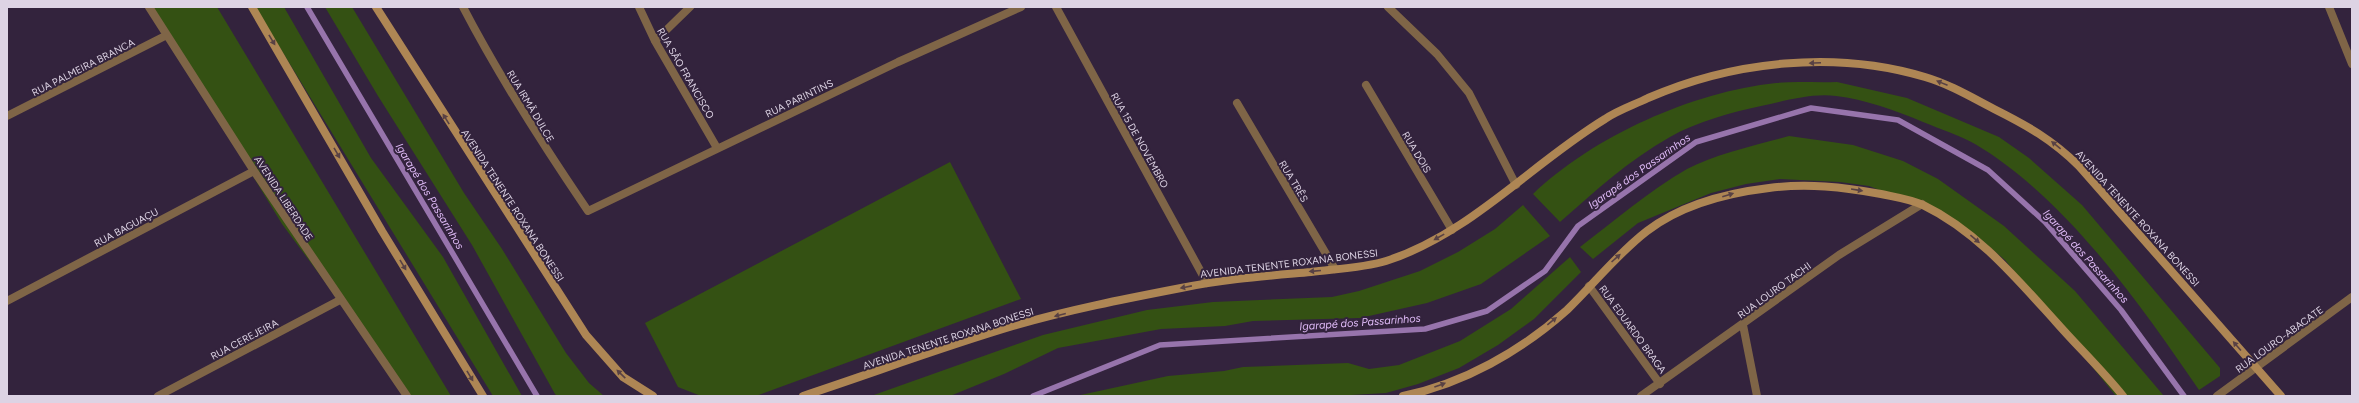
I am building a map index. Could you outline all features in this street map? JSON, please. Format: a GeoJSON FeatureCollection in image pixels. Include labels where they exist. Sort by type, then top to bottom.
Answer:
{"type":"FeatureCollection","features":[{"type":"Feature","properties":{"kind":"street","name":"AVENIDA LIBERDADE"},"geometry":{"type":"LineString","coordinates":[[149,7],[254,171],[405,395]]}},
{"type":"Feature","properties":{"kind":"street"},"geometry":{"type":"LineString","coordinates":[[252,7],[382,230],[482,396]]}},
{"type":"Feature","properties":{"kind":"street","name":"AVENIDA TENENTE ROXANA BONESSI"},"geometry":{"type":"LineString","coordinates":[[376,7],[586,336],[623,377],[653,396]]}},
{"type":"Feature","properties":{"kind":"street","name":"RUA IRMÃ DULCE"},"geometry":{"type":"LineString","coordinates":[[463,7],[482,44],[548,153],[588,211]]}},
{"type":"Feature","properties":{"kind":"street","name":"RUA SÃO FRANCISCO"},"geometry":{"type":"LineString","coordinates":[[639,7],[655,41],[717,148]]}},
{"type":"Feature","properties":{"kind":"street"},"geometry":{"type":"LineString","coordinates":[[655,41],[690,7]]}},
{"type":"Feature","properties":{"kind":"street","name":"RUA PARINTINS"},"geometry":{"type":"LineString","coordinates":[[588,211],[898,62],[1021,7]]}},
{"type":"Feature","properties":{"kind":"street","name":"RUA 15 DE NOVEMBRO"},"geometry":{"type":"LineString","coordinates":[[1056,7],[1207,283]]}},
{"type":"Feature","properties":{"kind":"street"},"geometry":{"type":"LineString","coordinates":[[1388,7],[1437,54],[1469,93],[1516,185]]}},
{"type":"Feature","properties":{"kind":"street"},"geometry":{"type":"LineString","coordinates":[[2329,7],[2352,64]]}},
{"type":"Feature","properties":{"kind":"street","name":"RUA PALMEIRA BRANCA"},"geometry":{"type":"LineString","coordinates":[[7,116],[167,35]]}},
{"type":"Feature","properties":{"kind":"street","name":"AVENIDA TENENTE ROXANA BONESSI"},"geometry":{"type":"LineString","coordinates":[[803,396],[1012,326],[1119,300],[1207,283],[1335,269],[1381,262],[1419,248],[1452,230],[1516,185],[1540,163],[1566,144],[1609,116],[1690,81],[1747,68],[1833,62],[1874,66],[1925,76],[1952,87],[2034,129],[2060,147],[2089,177],[2281,396]]}},
{"type":"Feature","properties":{"kind":"street","name":"RUA DOIS"},"geometry":{"type":"LineString","coordinates":[[1366,85],[1452,230]]}},
{"type":"Feature","properties":{"kind":"street","name":"RUA TRÊS"},"geometry":{"type":"LineString","coordinates":[[1237,103],[1335,269]]}},
{"type":"Feature","properties":{"kind":"street","name":"RUA BAGUAÇU"},"geometry":{"type":"LineString","coordinates":[[7,301],[254,171]]}},
{"type":"Feature","properties":{"kind":"street"},"geometry":{"type":"LineString","coordinates":[[1403,396],[1442,385],[1489,364],[1528,341],[1566,310],[1613,261],[1648,230],[1687,210],[1731,193],[1797,184],[1859,190],[1922,204],[1973,237],[1996,258],[2108,377],[2123,396]]}},
{"type":"Feature","properties":{"kind":"street","name":"RUA LOURO TACHI"},"geometry":{"type":"LineString","coordinates":[[1641,396],[1743,325],[1839,254],[1922,204]]}},
{"type":"Feature","properties":{"kind":"street","name":"RUA EDUARDO BRAGA"},"geometry":{"type":"LineString","coordinates":[[1589,286],[1660,384]]}},
{"type":"Feature","properties":{"kind":"street","name":"RUA LOURO-ABACATE"},"geometry":{"type":"LineString","coordinates":[[2217,396],[2352,297]]}},
{"type":"Feature","properties":{"kind":"street","name":"RUA CEREJEIRA"},"geometry":{"type":"LineString","coordinates":[[158,396],[340,300]]}},
{"type":"Feature","properties":{"kind":"street"},"geometry":{"type":"LineString","coordinates":[[1743,325],[1757,396]]}},
{"type":"Feature","properties":{"kind":"green space"},"geometry":{"type":"Polygon","coordinates":[[[150,7],[217,7],[451,396],[410,396],[282,224],[150,7]]]}},
{"type":"Feature","properties":{"kind":"green space"},"geometry":{"type":"Polygon","coordinates":[[[255,7],[284,7],[371,158],[443,257],[522,396],[493,396],[255,7]]]}},
{"type":"Feature","properties":{"kind":"green space"},"geometry":{"type":"Polygon","coordinates":[[[325,7],[352,7],[464,193],[502,249],[566,353],[589,383],[604,396],[557,396],[555,394],[472,245],[378,96],[325,7]]]}},
{"type":"Feature","properties":{"kind":"green space"},"geometry":{"type":"Polygon","coordinates":[[[1784,82],[1837,82],[1907,98],[1999,137],[2029,158],[2082,205],[2220,368],[2220,376],[2199,390],[2152,323],[2099,255],[2040,193],[2008,167],[1975,144],[1963,138],[1902,114],[1869,103],[1827,95],[1808,97],[1738,111],[1703,122],[1670,137],[1640,156],[1613,176],[1560,222],[1533,194],[1585,153],[1646,120],[1678,107],[1711,96],[1744,88],[1784,82]]]}},
{"type":"Feature","properties":{"kind":"green space"},"geometry":{"type":"Polygon","coordinates":[[[1789,136],[1853,145],[1903,161],[1938,179],[2004,226],[2075,291],[2164,396],[2116,396],[2005,260],[1973,233],[1945,215],[1869,186],[1840,182],[1780,179],[1746,184],[1711,193],[1638,223],[1593,259],[1580,247],[1645,196],[1687,169],[1723,154],[1789,136]]]}},
{"type":"Feature","properties":{"kind":"green space"},"geometry":{"type":"Polygon","coordinates":[[[950,162],[1021,299],[756,396],[701,396],[678,387],[645,323],[950,162]]]}},
{"type":"Feature","properties":{"kind":"green space"},"geometry":{"type":"Polygon","coordinates":[[[1523,205],[1550,236],[1481,284],[1427,303],[1360,318],[1253,321],[1225,326],[1161,329],[1058,348],[1004,374],[950,396],[871,396],[1043,335],[1147,310],[1213,302],[1332,297],[1359,291],[1420,271],[1458,252],[1495,229],[1523,205]]]}},
{"type":"Feature","properties":{"kind":"green space"},"geometry":{"type":"Polygon","coordinates":[[[1570,257],[1581,272],[1534,319],[1498,345],[1459,368],[1418,384],[1386,393],[1334,396],[1076,396],[1168,376],[1224,371],[1243,367],[1348,363],[1369,369],[1399,365],[1460,341],[1511,309],[1570,257]]]}},
{"type":"Feature","properties":{"kind":"waterway","name":"Igarapé dos Passarinhos"},"geometry":{"type":"LineString","coordinates":[[307,7],[537,396]]}},
{"type":"Feature","properties":{"kind":"waterway","name":"Igarapé dos Passarinhos"},"geometry":{"type":"LineString","coordinates":[[1033,396],[1160,345],[1425,329],[1487,311],[1545,271],[1578,226],[1696,142],[1811,108],[1898,120],[1988,170],[2045,222],[2121,310],[2184,396]]}}]}
